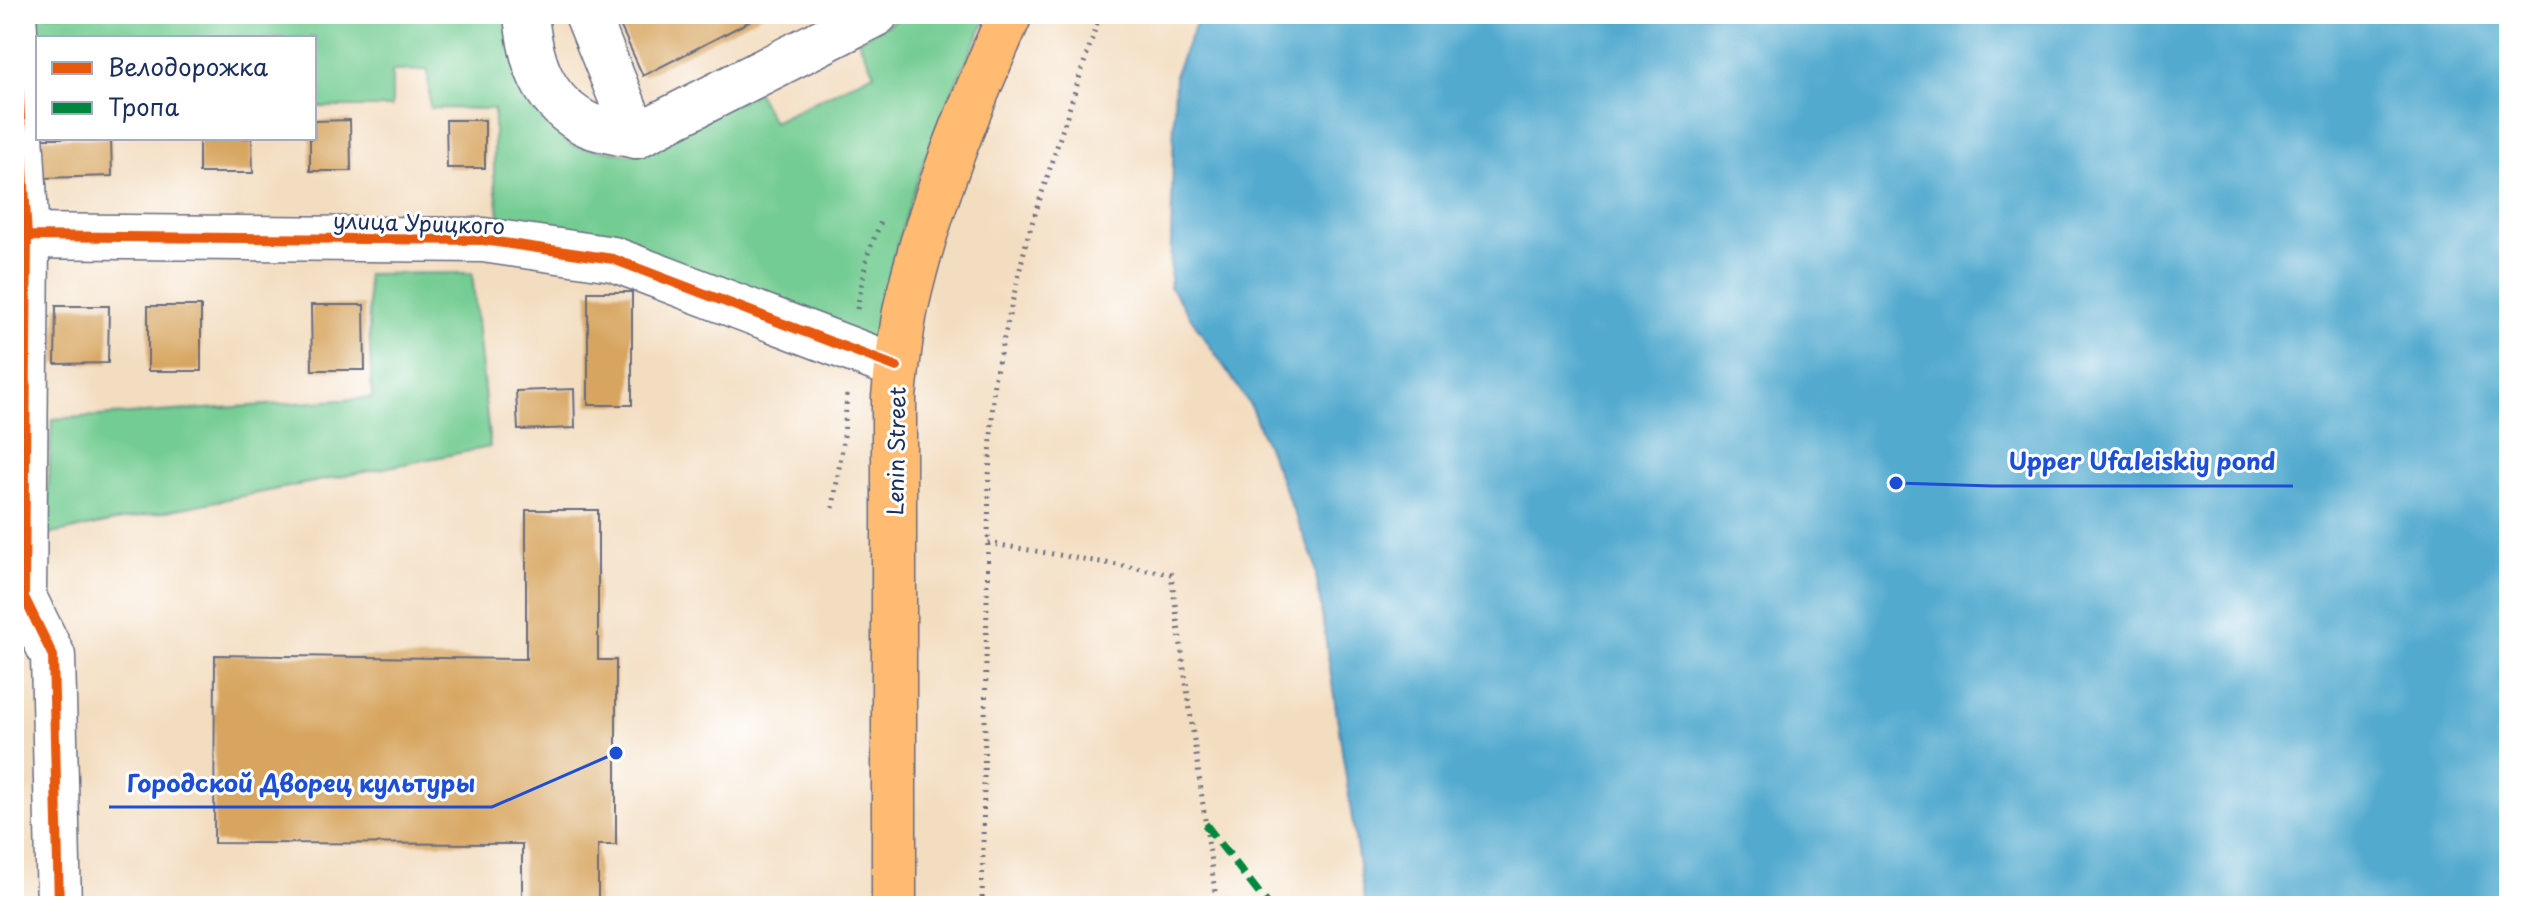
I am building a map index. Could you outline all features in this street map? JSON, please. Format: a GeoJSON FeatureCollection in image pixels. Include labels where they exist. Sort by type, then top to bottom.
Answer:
{"type":"FeatureCollection","features":[{"type":"Feature","properties":{"kind":"main road","name":"Lenin Street"},"geometry":{"type":"LineString","coordinates":[[894,906],[894,397],[897,367],[906,307],[936,201],[1010,14]]}},
{"type":"Feature","properties":{"kind":"street"},"geometry":{"type":"LineString","coordinates":[[14,14],[24,597],[53,656],[59,906]]}},
{"type":"Feature","properties":{"kind":"street"},"geometry":{"type":"LineString","coordinates":[[526,14],[528,44],[545,91],[582,122],[636,136],[876,14]]}},
{"type":"Feature","properties":{"kind":"street"},"geometry":{"type":"LineString","coordinates":[[587,14],[636,136]]}},
{"type":"Feature","properties":{"kind":"street","name":"улица Урицкого"},"geometry":{"type":"LineString","coordinates":[[20,236],[483,240],[613,259],[897,367]]}},
{"type":"Feature","properties":{"kind":"path"},"geometry":{"type":"LineString","coordinates":[[982,906],[994,380],[1027,239],[1100,14]]}},
{"type":"Feature","properties":{"kind":"path"},"geometry":{"type":"LineString","coordinates":[[988,543],[1171,574],[1217,906]]}},
{"type":"Feature","properties":{"kind":"green space"},"geometry":{"type":"Polygon","coordinates":[[[32,14],[510,14],[516,71],[536,112],[572,146],[632,154],[757,92],[773,122],[874,73],[858,40],[907,14],[989,14],[946,107],[910,203],[889,278],[879,342],[500,222],[494,175],[494,109],[430,108],[428,70],[392,71],[392,107],[316,107],[316,36],[36,36],[36,45],[32,14]]]}},
{"type":"Feature","properties":{"kind":"green space"},"geometry":{"type":"Polygon","coordinates":[[[472,273],[490,447],[46,535],[52,419],[372,398],[367,274],[472,273]]]}},
{"type":"Feature","properties":{"kind":"water"},"geometry":{"type":"Polygon","coordinates":[[[1200,14],[2509,14],[2509,906],[1365,906],[1314,561],[1250,405],[1170,287],[1175,73],[1200,14]]]}},
{"type":"Feature","properties":{"kind":"building"},"geometry":{"type":"Polygon","coordinates":[[[615,14],[764,14],[643,76],[615,14]]]}},
{"type":"Feature","properties":{"kind":"building"},"geometry":{"type":"Polygon","coordinates":[[[350,120],[351,171],[310,171],[310,140],[316,140],[316,121],[350,120]]]}},
{"type":"Feature","properties":{"kind":"building"},"geometry":{"type":"Polygon","coordinates":[[[446,120],[485,120],[485,168],[447,168],[446,120]]]}},
{"type":"Feature","properties":{"kind":"building"},"geometry":{"type":"Polygon","coordinates":[[[42,140],[111,140],[112,176],[43,178],[42,140]]]}},
{"type":"Feature","properties":{"kind":"building"},"geometry":{"type":"Polygon","coordinates":[[[199,140],[252,140],[253,173],[199,173],[199,140]]]}},
{"type":"Feature","properties":{"kind":"building"},"geometry":{"type":"Polygon","coordinates":[[[588,292],[632,292],[632,405],[588,405],[588,292]]]}},
{"type":"Feature","properties":{"kind":"building"},"geometry":{"type":"Polygon","coordinates":[[[311,305],[364,305],[365,370],[312,370],[311,305]]]}},
{"type":"Feature","properties":{"kind":"building"},"geometry":{"type":"Polygon","coordinates":[[[56,306],[109,306],[108,363],[55,364],[56,306]]]}},
{"type":"Feature","properties":{"kind":"building"},"geometry":{"type":"Polygon","coordinates":[[[148,306],[201,306],[201,371],[148,371],[148,306]]]}},
{"type":"Feature","properties":{"kind":"building"},"geometry":{"type":"Polygon","coordinates":[[[574,389],[575,428],[518,430],[516,391],[574,389]]]}},
{"type":"Feature","properties":{"kind":"building"},"geometry":{"type":"Polygon","coordinates":[[[526,510],[598,510],[598,660],[616,660],[616,845],[598,845],[598,906],[522,906],[522,844],[214,843],[215,655],[526,659],[526,510]]]}},
{"type":"Feature","properties":{"kind":"marked path"},"geometry":{"type":"LineString","coordinates":[[1205,824],[1269,906]]}},
{"type":"Feature","properties":{"kind":"cycle path"},"geometry":{"type":"LineString","coordinates":[[14,14],[27,236],[24,597],[53,656],[59,906]]}},
{"type":"Feature","properties":{"kind":"cycle path"},"geometry":{"type":"LineString","coordinates":[[14,236],[483,240],[613,259],[897,367]]}},
{"type":"Feature","properties":{"kind":"place","name":"Upper Ufaleiskiy pond"},"geometry":{"type":"Point","coordinates":[1896,483]}},
{"type":"Feature","properties":{"kind":"place","name":"Городской Дворец культуры"},"geometry":{"type":"Point","coordinates":[616,753]}}]}
